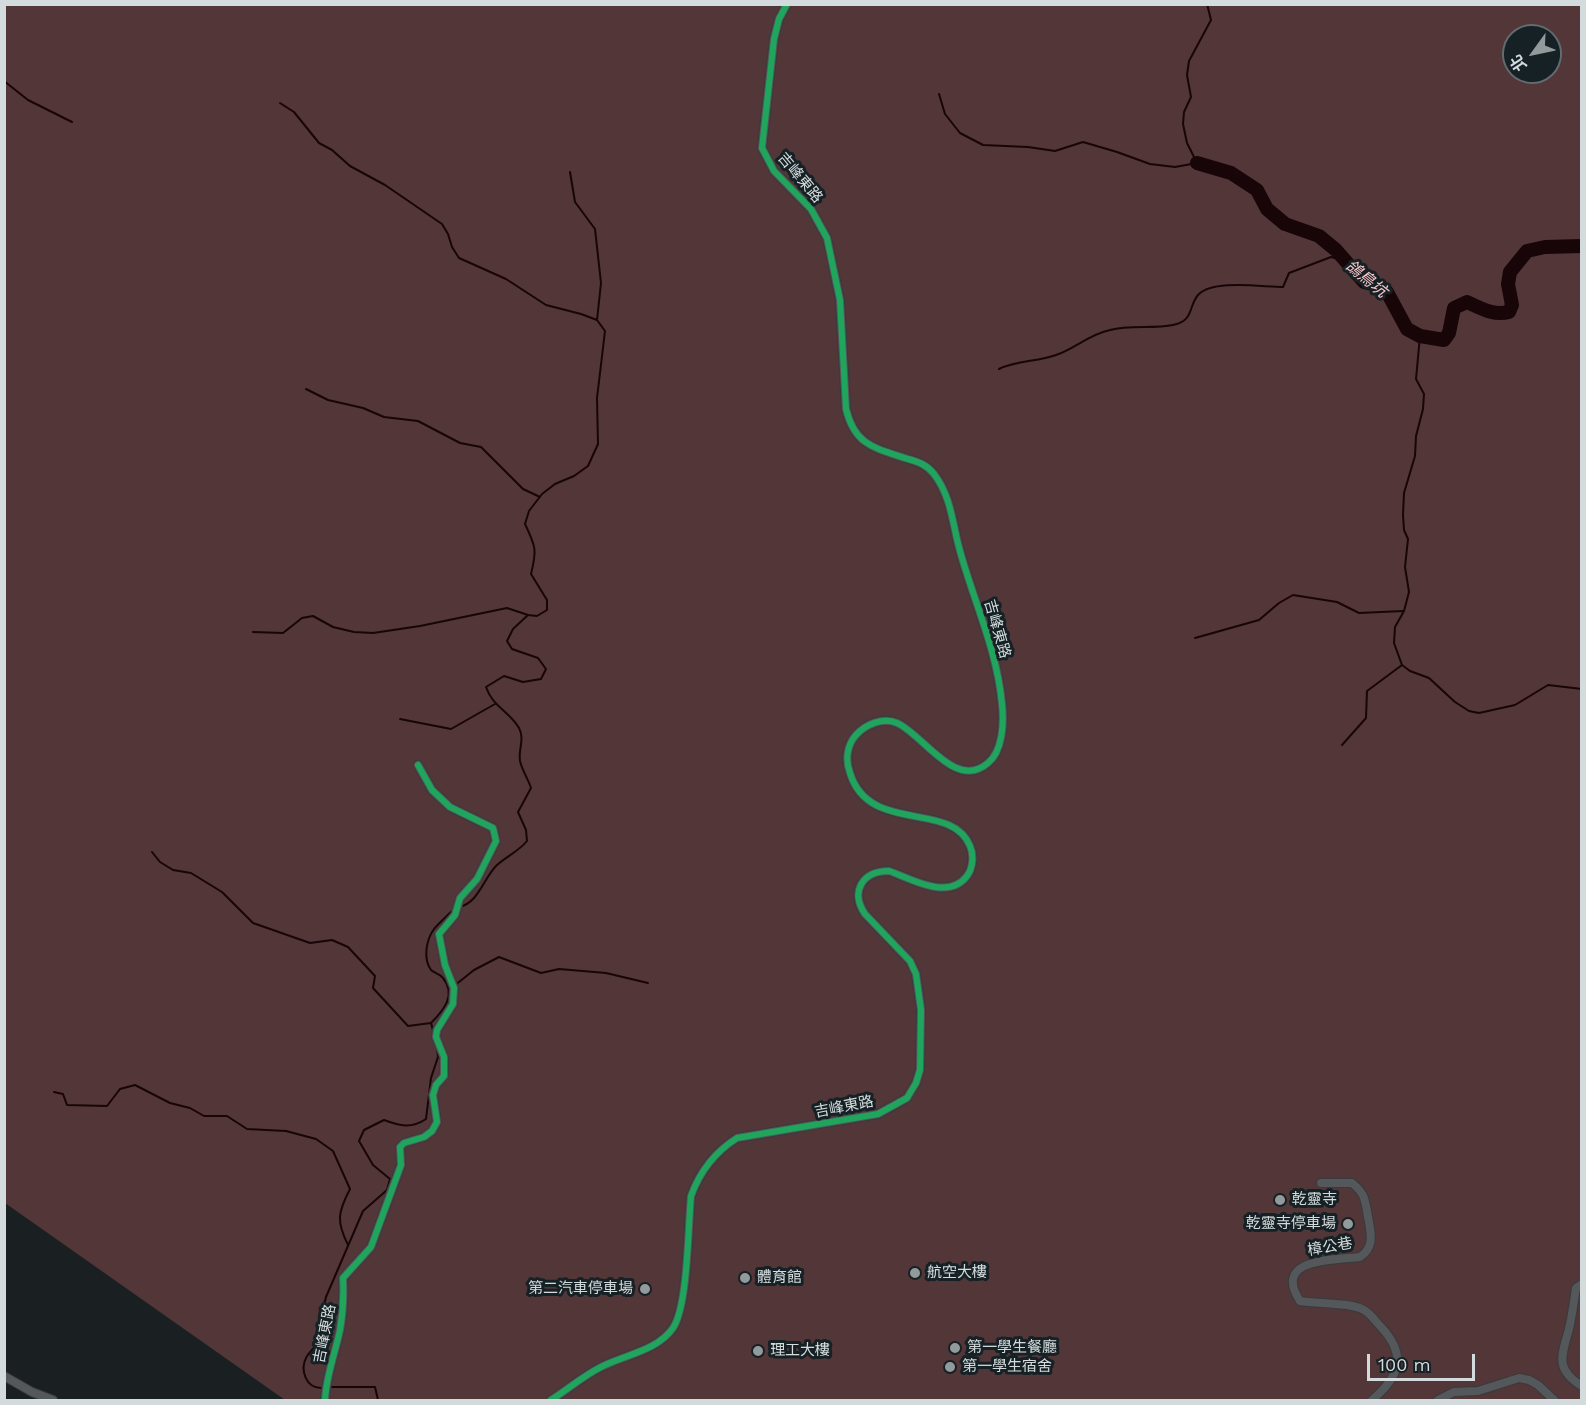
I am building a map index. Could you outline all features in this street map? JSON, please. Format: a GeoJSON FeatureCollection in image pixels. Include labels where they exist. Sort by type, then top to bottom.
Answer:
{"type":"FeatureCollection","features":[{"type":"Feature","properties":{"kind":"street","name":"吉峰東路"},"geometry":{"type":"LineString","coordinates":[[551,1401],[599,1368],[649,1347],[666,1336],[672,1329],[682,1297],[691,1196],[707,1162],[726,1145],[737,1138],[878,1114],[907,1098],[916,1083],[920,1070],[921,1010],[916,974],[910,961],[865,914],[857,894],[862,882],[870,874],[879,871],[888,871],[943,889],[954,887],[963,881],[971,870],[972,858],[970,846],[961,832],[929,819],[886,810],[862,797],[849,772],[847,760],[849,744],[858,733],[870,725],[882,720],[896,722],[948,764],[961,770],[974,770],[986,765],[995,756],[1002,729],[1002,704],[994,661],[960,551],[948,495],[925,464],[882,450],[860,439],[849,423],[846,409],[840,300],[827,238],[811,209],[774,171],[762,148],[773,48],[780,19],[787,4]]}},
{"type":"Feature","properties":{"kind":"street","name":"吉峰東路"},"geometry":{"type":"LineString","coordinates":[[325,1393],[344,1303],[343,1278],[371,1246],[401,1165],[400,1147],[404,1143],[424,1137],[432,1131],[437,1122],[434,1095],[436,1085],[444,1076],[444,1057],[436,1036],[437,1030],[453,1004],[453,985],[445,965],[439,934],[456,915],[460,898],[477,879],[496,841],[493,828],[450,807],[432,790],[418,765]]}},
{"type":"Feature","properties":{"kind":"street","name":"樟公巷"},"geometry":{"type":"LineString","coordinates":[[1321,1183],[1352,1183],[1359,1190],[1364,1197],[1372,1238],[1366,1252],[1360,1257],[1302,1266],[1294,1274],[1292,1284],[1300,1301],[1349,1306],[1364,1310],[1391,1338],[1398,1364],[1396,1374],[1372,1401]]}},
{"type":"Feature","properties":{"kind":"street"},"geometry":{"type":"LineString","coordinates":[[1581,1284],[1576,1288],[1569,1329],[1562,1350],[1562,1365],[1581,1386]]}},
{"type":"Feature","properties":{"kind":"street"},"geometry":{"type":"LineString","coordinates":[[4,1376],[53,1401]]}},
{"type":"Feature","properties":{"kind":"street"},"geometry":{"type":"LineString","coordinates":[[1438,1401],[1454,1392],[1478,1391],[1519,1378],[1538,1385],[1554,1401]]}},
{"type":"Feature","properties":{"kind":"shaded area"},"geometry":{"type":"Polygon","coordinates":[[[5,5],[1581,5],[1581,1400],[285,1400],[5,1203],[5,5]]]}},
{"type":"Feature","properties":{"kind":"waterway"},"geometry":{"type":"LineString","coordinates":[[939,94],[945,114],[960,133],[983,145],[1055,151],[1083,142],[1150,164],[1175,167],[1197,163],[1187,143],[1183,124],[1184,112],[1191,97],[1187,75],[1189,61],[1211,20],[1207,4]]}},
{"type":"Feature","properties":{"kind":"waterway"},"geometry":{"type":"LineString","coordinates":[[4,81],[28,100],[72,122]]}},
{"type":"Feature","properties":{"kind":"waterway"},"geometry":{"type":"LineString","coordinates":[[280,103],[294,112],[319,143],[332,150],[350,166],[385,185],[442,224],[459,258],[506,279],[546,305],[597,320],[605,331],[597,398],[598,444],[588,466],[542,494],[529,511],[525,524],[534,549],[531,574],[547,600],[547,610],[537,616],[528,615],[513,629],[507,641],[512,649],[538,658],[546,669],[541,679],[523,682],[504,676],[486,687],[492,699],[515,722],[521,732],[520,761],[531,788],[518,812],[526,830],[527,841],[492,870],[472,900],[459,907]]}},
{"type":"Feature","properties":{"kind":"waterway","name":"鴿鳥坑"},"geometry":{"type":"LineString","coordinates":[[1197,163],[1231,173],[1257,190],[1267,209],[1285,224],[1319,236],[1336,250],[1364,282],[1380,286],[1387,292],[1407,329],[1420,336],[1444,340],[1449,333],[1454,308],[1467,302],[1493,312],[1509,312],[1512,305],[1508,284],[1510,272],[1527,251],[1545,247],[1582,246]]}},
{"type":"Feature","properties":{"kind":"waterway"},"geometry":{"type":"LineString","coordinates":[[570,172],[575,202],[595,229],[601,283],[597,320]]}},
{"type":"Feature","properties":{"kind":"waterway"},"geometry":{"type":"LineString","coordinates":[[999,369],[1056,355],[1110,330],[1180,323],[1188,317],[1198,295],[1205,290],[1226,285],[1283,287],[1289,273],[1331,257],[1346,261]]}},
{"type":"Feature","properties":{"kind":"waterway"},"geometry":{"type":"LineString","coordinates":[[1420,336],[1416,379],[1424,394],[1423,409],[1416,436],[1415,456],[1404,493],[1403,515],[1404,530],[1408,539],[1405,567],[1409,592],[1404,611],[1395,627],[1394,643],[1402,665],[1410,671],[1429,678],[1455,702],[1469,711],[1479,713],[1515,705],[1548,685],[1582,689]]}},
{"type":"Feature","properties":{"kind":"waterway"},"geometry":{"type":"LineString","coordinates":[[306,389],[328,400],[363,408],[384,417],[418,421],[460,443],[481,447],[523,489],[540,497]]}},
{"type":"Feature","properties":{"kind":"waterway"},"geometry":{"type":"LineString","coordinates":[[1195,638],[1259,620],[1279,603],[1293,595],[1337,602],[1359,613],[1403,611]]}},
{"type":"Feature","properties":{"kind":"waterway"},"geometry":{"type":"LineString","coordinates":[[253,632],[283,633],[302,618],[313,616],[333,627],[354,632],[373,633],[507,608],[528,615]]}},
{"type":"Feature","properties":{"kind":"waterway"},"geometry":{"type":"LineString","coordinates":[[1342,745],[1366,718],[1367,691],[1402,665]]}},
{"type":"Feature","properties":{"kind":"waterway"},"geometry":{"type":"LineString","coordinates":[[400,719],[451,729],[495,704]]}},
{"type":"Feature","properties":{"kind":"waterway"},"geometry":{"type":"LineString","coordinates":[[152,852],[160,862],[173,870],[191,873],[222,892],[253,923],[310,943],[332,940],[348,947],[375,976],[373,988],[408,1026],[431,1023]]}},
{"type":"Feature","properties":{"kind":"waterway"},"geometry":{"type":"LineString","coordinates":[[434,1034],[431,1023],[444,1008],[449,991],[443,978],[431,970],[426,949],[434,929],[454,909]]}},
{"type":"Feature","properties":{"kind":"waterway"},"geometry":{"type":"LineString","coordinates":[[454,986],[474,970],[499,957],[541,973],[559,969],[606,973],[648,983]]}},
{"type":"Feature","properties":{"kind":"waterway"},"geometry":{"type":"LineString","coordinates":[[323,1388],[308,1382],[304,1373],[305,1361],[317,1344],[325,1344],[327,1339],[320,1321],[326,1297],[363,1211],[387,1190],[390,1179],[373,1165],[359,1141],[364,1130],[384,1120],[405,1126],[426,1119],[431,1078],[438,1057],[437,1048]]}},
{"type":"Feature","properties":{"kind":"waterway"},"geometry":{"type":"LineString","coordinates":[[54,1092],[63,1094],[67,1105],[107,1106],[120,1089],[135,1085],[170,1103],[190,1108],[204,1116],[227,1116],[247,1129],[286,1131],[316,1139],[333,1151],[350,1189],[340,1217],[348,1245]]}},
{"type":"Feature","properties":{"kind":"waterway"},"geometry":{"type":"LineString","coordinates":[[329,1387],[375,1387],[378,1400]]}},
{"type":"Feature","properties":{"kind":"cycle path"},"geometry":{"type":"LineString","coordinates":[[551,1400],[594,1371],[658,1342],[673,1328],[682,1302],[691,1196],[704,1170],[722,1149],[737,1138],[878,1114],[907,1098],[916,1083],[920,1070],[921,1010],[916,974],[910,961],[865,914],[861,906],[859,891],[866,879],[880,872],[889,871],[930,886],[950,887],[959,883],[969,873],[972,853],[960,832],[946,824],[892,811],[874,804],[860,792],[848,768],[847,758],[853,739],[865,728],[875,723],[892,721],[907,729],[940,758],[964,770],[976,770],[988,763],[1000,744],[1003,719],[995,664],[960,551],[945,492],[926,466],[876,448],[868,444],[855,431],[846,409],[840,300],[827,238],[811,209],[774,171],[762,148],[774,39],[779,19],[787,4]]}},
{"type":"Feature","properties":{"kind":"cycle path"},"geometry":{"type":"LineString","coordinates":[[325,1400],[341,1324],[343,1278],[371,1247],[401,1165],[400,1147],[404,1143],[424,1137],[432,1131],[437,1122],[433,1095],[436,1085],[444,1076],[444,1057],[436,1037],[437,1030],[453,1004],[454,988],[445,965],[439,934],[455,915],[460,898],[477,879],[496,841],[493,828],[450,807],[432,790],[418,765]]}},
{"type":"Feature","properties":{"kind":"place","name":"乾靈寺"},"geometry":{"type":"Point","coordinates":[1280,1200]}},
{"type":"Feature","properties":{"kind":"place","name":"乾靈寺停車場"},"geometry":{"type":"Point","coordinates":[1348,1224]}},
{"type":"Feature","properties":{"kind":"place","name":"航空大樓"},"geometry":{"type":"Point","coordinates":[915,1273]}},
{"type":"Feature","properties":{"kind":"place","name":"體育館"},"geometry":{"type":"Point","coordinates":[745,1278]}},
{"type":"Feature","properties":{"kind":"place","name":"第二汽車停車場"},"geometry":{"type":"Point","coordinates":[645,1289]}},
{"type":"Feature","properties":{"kind":"place","name":"第一學生餐廳"},"geometry":{"type":"Point","coordinates":[955,1348]}},
{"type":"Feature","properties":{"kind":"place","name":"理工大樓"},"geometry":{"type":"Point","coordinates":[758,1351]}},
{"type":"Feature","properties":{"kind":"place","name":"第一學生宿舍"},"geometry":{"type":"Point","coordinates":[950,1367]}}]}
